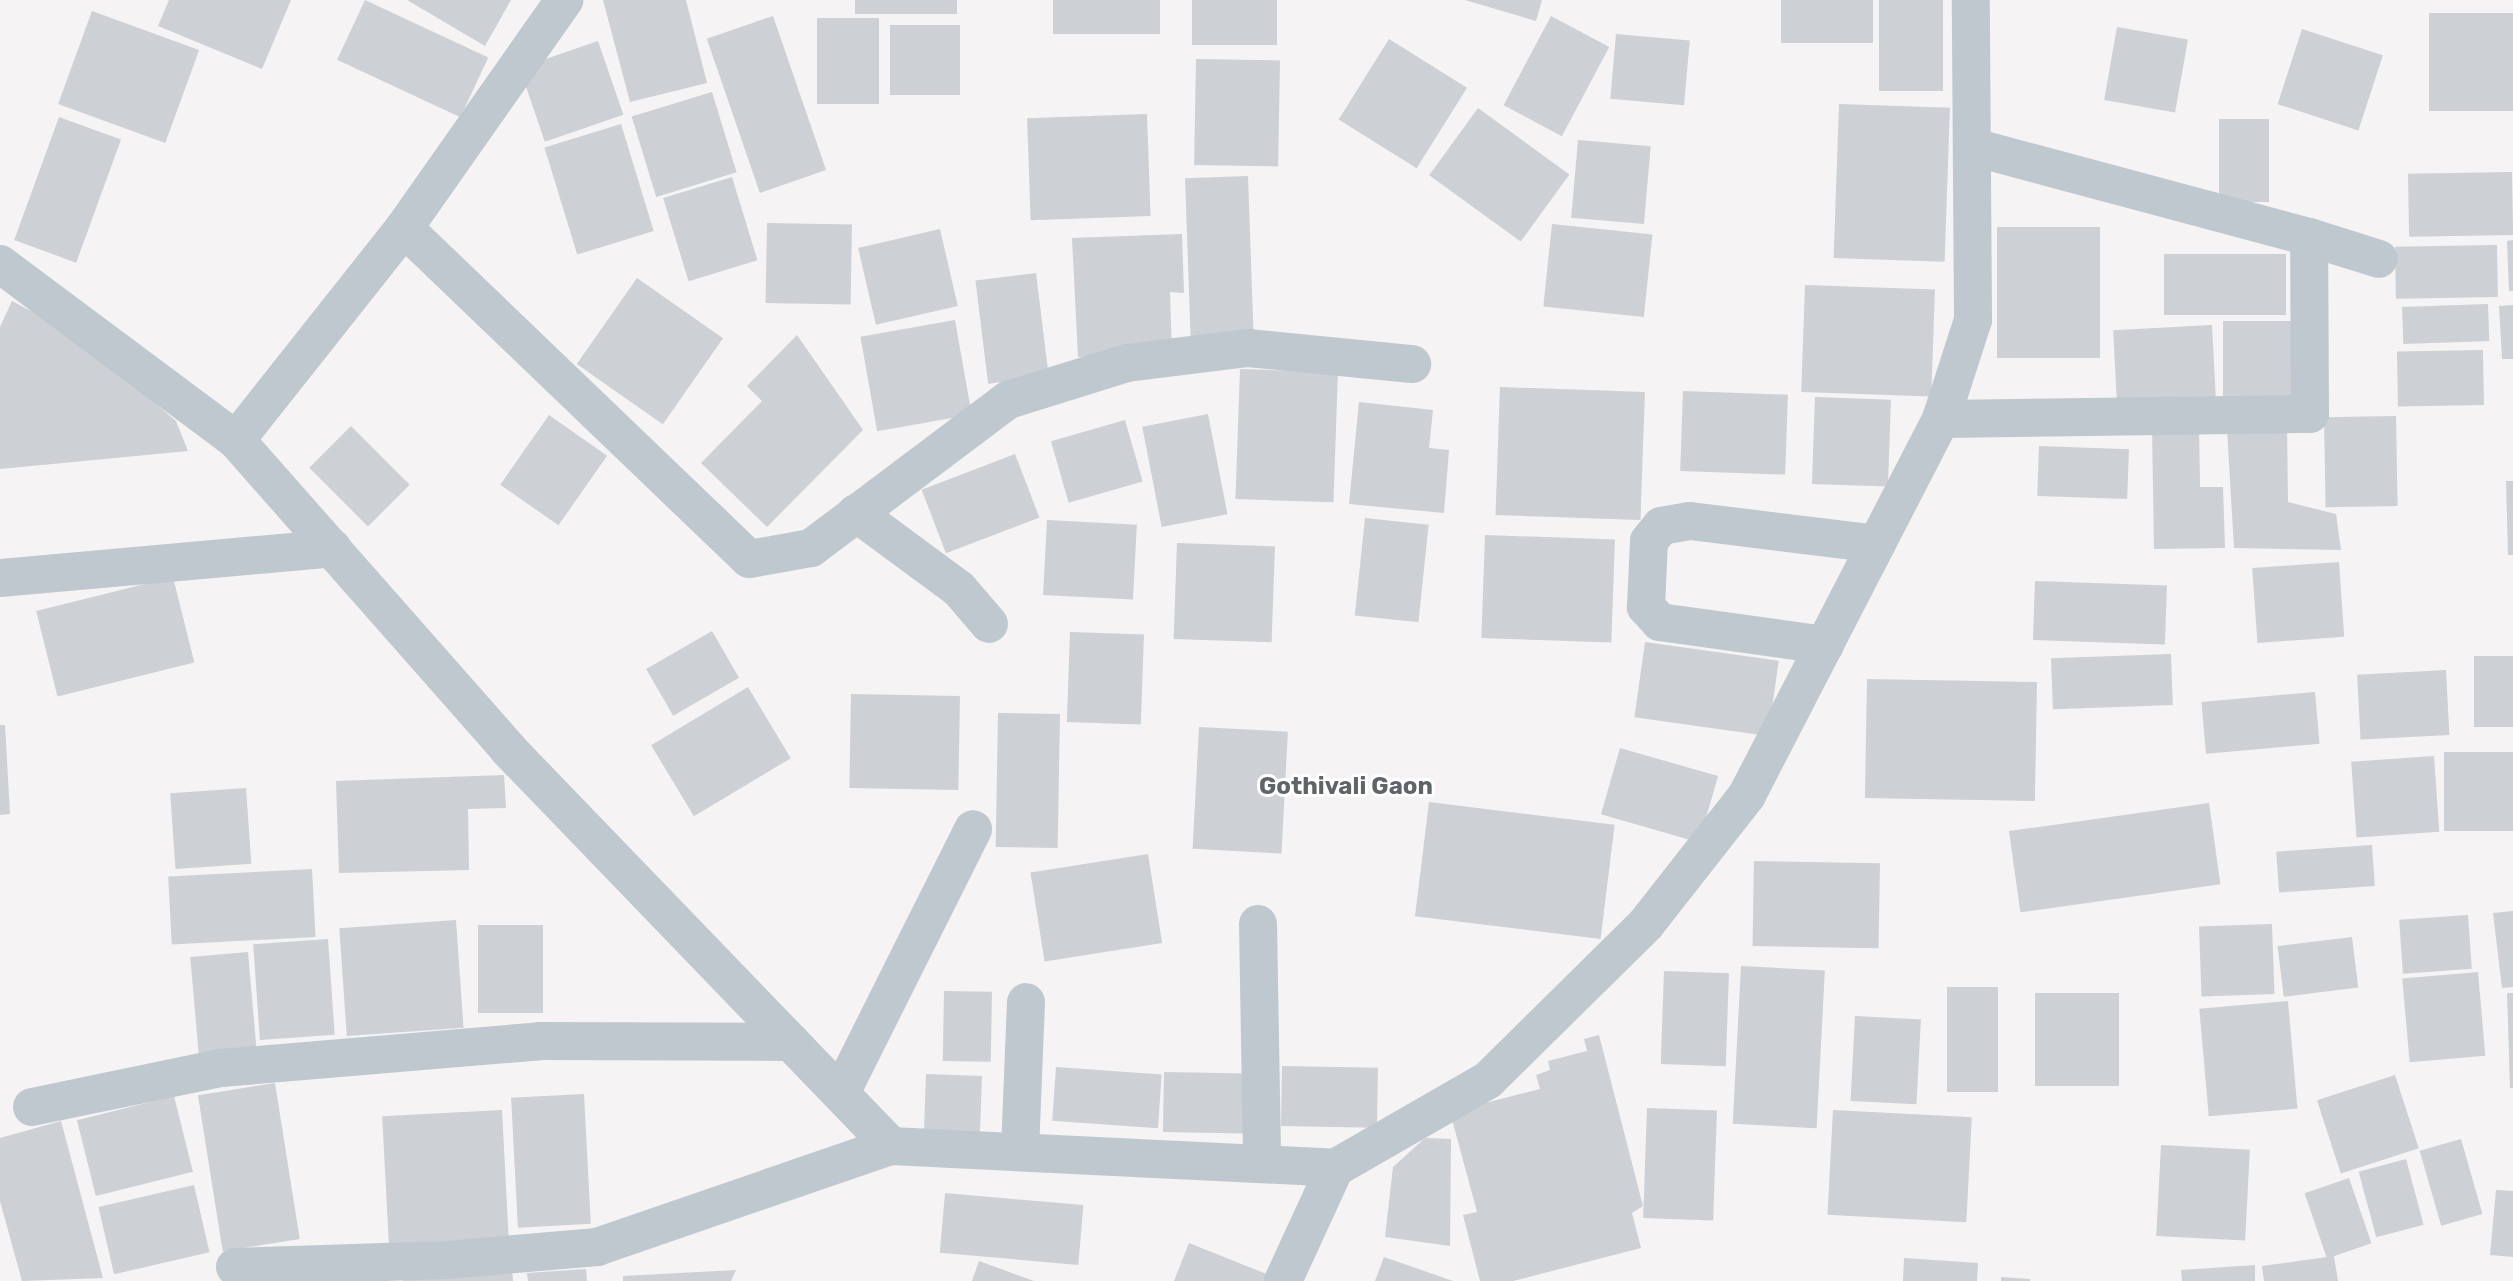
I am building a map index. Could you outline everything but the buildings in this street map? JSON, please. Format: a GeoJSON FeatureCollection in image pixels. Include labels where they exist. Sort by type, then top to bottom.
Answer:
{"type":"FeatureCollection","features":[{"type":"Feature","properties":{"kind":"street"},"geometry":{"type":"LineString","coordinates":[[236,440],[404,228],[564,0]]}},
{"type":"Feature","properties":{"kind":"street"},"geometry":{"type":"LineString","coordinates":[[235,1267],[446,1260],[597,1247],[891,1146],[1020,1150],[1335,1168],[1488,1080],[1646,924],[1747,795],[1941,419],[1973,320],[1971,0]]}},
{"type":"Feature","properties":{"kind":"street"},"geometry":{"type":"LineString","coordinates":[[1972,147],[2309,237],[2379,259]]}},
{"type":"Feature","properties":{"kind":"street"},"geometry":{"type":"LineString","coordinates":[[404,228],[749,559],[811,548],[1008,400],[1127,363],[1248,348],[1412,364]]}},
{"type":"Feature","properties":{"kind":"street"},"geometry":{"type":"LineString","coordinates":[[1941,419],[2310,414],[2309,237]]}},
{"type":"Feature","properties":{"kind":"street"},"geometry":{"type":"LineString","coordinates":[[0,264],[236,440],[509,749],[891,1146]]}},
{"type":"Feature","properties":{"kind":"street"},"geometry":{"type":"LineString","coordinates":[[856,513],[959,589],[989,624]]}},
{"type":"Feature","properties":{"kind":"street"},"geometry":{"type":"LineString","coordinates":[[1825,645],[1660,622],[1646,607],[1649,541],[1661,526],[1690,521],[1877,544]]}},
{"type":"Feature","properties":{"kind":"street"},"geometry":{"type":"LineString","coordinates":[[0,578],[333,548]]}},
{"type":"Feature","properties":{"kind":"street"},"geometry":{"type":"LineString","coordinates":[[841,1093],[974,829]]}},
{"type":"Feature","properties":{"kind":"street"},"geometry":{"type":"LineString","coordinates":[[1258,924],[1262,1163]]}},
{"type":"Feature","properties":{"kind":"street"},"geometry":{"type":"LineString","coordinates":[[1020,1150],[1027,1002]]}},
{"type":"Feature","properties":{"kind":"street"},"geometry":{"type":"LineString","coordinates":[[32,1107],[221,1068],[540,1041],[791,1042]]}},
{"type":"Feature","properties":{"kind":"street"},"geometry":{"type":"LineString","coordinates":[[1283,1281],[1335,1168]]}},
{"type":"Feature","properties":{"kind":"district","name":"Gothivali Gaon"},"geometry":{"type":"Point","coordinates":[1346,787]}}]}
